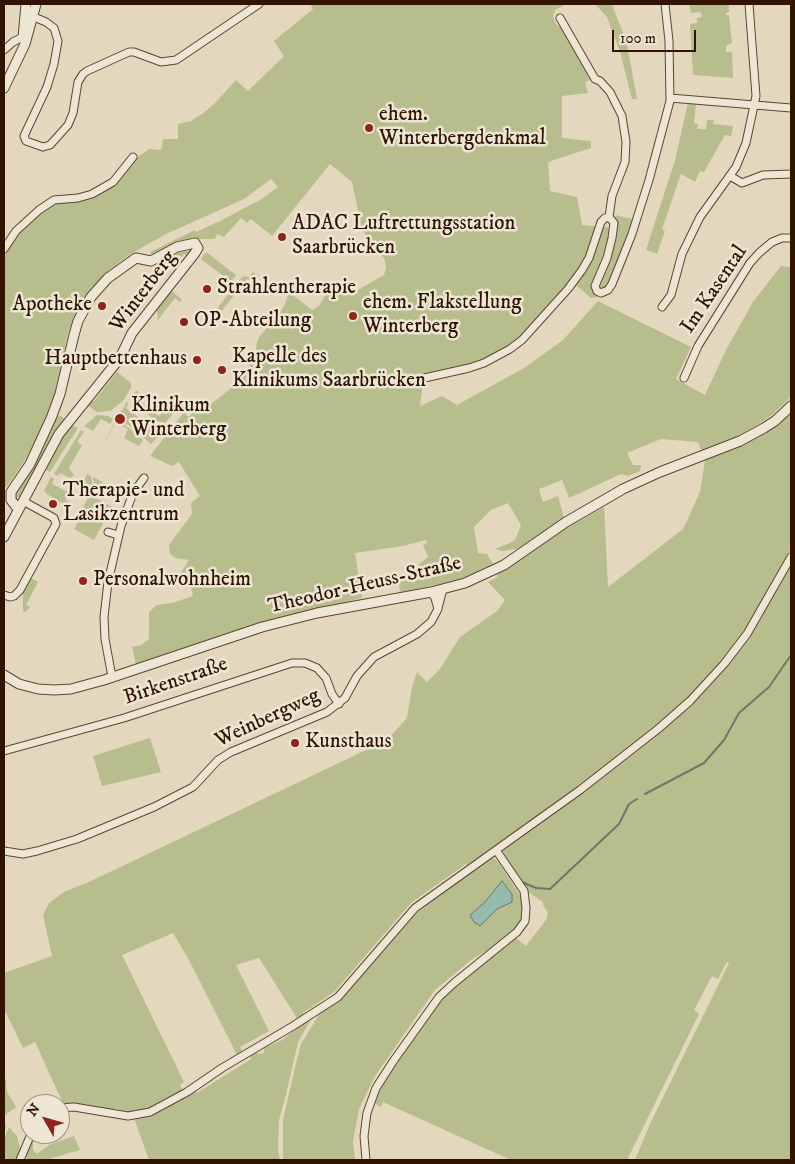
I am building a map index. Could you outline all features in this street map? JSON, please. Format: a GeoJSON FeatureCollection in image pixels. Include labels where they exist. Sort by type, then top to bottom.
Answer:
{"type":"FeatureCollection","features":[{"type":"Feature","properties":{"kind":"street"},"geometry":{"type":"LineString","coordinates":[[20,53],[26,4]]}},
{"type":"Feature","properties":{"kind":"street"},"geometry":{"type":"LineString","coordinates":[[4,88],[26,44],[36,4]]}},
{"type":"Feature","properties":{"kind":"street"},"geometry":{"type":"LineString","coordinates":[[34,17],[54,28],[58,41],[47,87],[24,136],[26,141],[43,148],[50,145],[68,126],[73,113],[78,82],[87,71],[129,52],[162,62],[176,60],[259,4]]}},
{"type":"Feature","properties":{"kind":"street"},"geometry":{"type":"LineString","coordinates":[[560,18],[595,79],[600,81],[610,92],[622,116],[626,142],[624,162],[612,196],[609,217],[614,223],[612,238],[607,258],[595,286],[600,293],[608,290],[612,284],[632,234],[652,171],[670,98],[670,48],[665,4]]}},
{"type":"Feature","properties":{"kind":"street"},"geometry":{"type":"LineString","coordinates":[[662,307],[671,295],[682,254],[700,217],[742,156],[756,96],[749,4]]}},
{"type":"Feature","properties":{"kind":"street"},"geometry":{"type":"LineString","coordinates":[[4,50],[13,42],[23,37]]}},
{"type":"Feature","properties":{"kind":"street"},"geometry":{"type":"LineString","coordinates":[[670,98],[791,108]]}},
{"type":"Feature","properties":{"kind":"street"},"geometry":{"type":"LineString","coordinates":[[4,249],[16,232],[39,210],[54,200],[78,198],[92,194],[113,182],[134,157]]}},
{"type":"Feature","properties":{"kind":"street"},"geometry":{"type":"LineString","coordinates":[[730,176],[742,183],[763,175],[791,174]]}},
{"type":"Feature","properties":{"kind":"street"},"geometry":{"type":"LineString","coordinates":[[420,379],[484,363],[522,340],[568,289],[582,270],[589,258],[600,222],[609,217]]}},
{"type":"Feature","properties":{"kind":"street","name":"Im Kasental"},"geometry":{"type":"LineString","coordinates":[[684,378],[698,346],[750,263],[772,242],[782,238],[791,238]]}},
{"type":"Feature","properties":{"kind":"street","name":"Winterberg"},"geometry":{"type":"LineString","coordinates":[[195,243],[197,251],[132,333],[120,358],[59,434],[20,505],[11,500],[11,492],[34,457],[52,416],[60,394],[78,321],[91,297],[108,278],[136,258],[151,261],[168,251],[195,243]]}},
{"type":"Feature","properties":{"kind":"street","name":"Theodor-Heuss-Straße"},"geometry":{"type":"LineString","coordinates":[[4,675],[27,686],[54,690],[81,687],[229,637],[292,619],[354,605],[431,592],[475,579],[504,565],[566,522],[623,489],[740,441],[775,421],[791,406]]}},
{"type":"Feature","properties":{"kind":"street"},"geometry":{"type":"LineString","coordinates":[[112,677],[106,650],[104,617],[108,582],[118,535],[134,493],[144,478]]}},
{"type":"Feature","properties":{"kind":"street"},"geometry":{"type":"LineString","coordinates":[[4,537],[20,505],[54,518],[56,524],[20,590],[14,596],[4,595]]}},
{"type":"Feature","properties":{"kind":"street"},"geometry":{"type":"LineString","coordinates":[[108,532],[118,535]]}},
{"type":"Feature","properties":{"kind":"street"},"geometry":{"type":"LineString","coordinates":[[70,1107],[134,1116],[150,1112],[187,1092],[222,1068],[338,998],[415,908],[580,790],[658,729],[690,701],[748,634],[791,557]]}},
{"type":"Feature","properties":{"kind":"street","name":"Weinbergweg"},"geometry":{"type":"LineString","coordinates":[[4,851],[30,853],[77,839],[146,811],[189,790],[199,782],[218,760],[231,752],[322,715],[339,704],[349,692],[362,669],[374,657],[424,629],[431,622],[438,609],[443,589]]}},
{"type":"Feature","properties":{"kind":"street"},"geometry":{"type":"LineString","coordinates":[[431,592],[438,609]]}},
{"type":"Feature","properties":{"kind":"street","name":"Birkenstraße"},"geometry":{"type":"LineString","coordinates":[[4,751],[117,721],[292,663],[305,663],[317,668],[326,678],[332,694],[339,704]]}},
{"type":"Feature","properties":{"kind":"street"},"geometry":{"type":"LineString","coordinates":[[366,1160],[364,1136],[367,1112],[376,1088],[394,1060],[439,998],[450,986],[517,932],[525,920],[524,891],[496,850]]}},
{"type":"Feature","properties":{"kind":"street"},"geometry":{"type":"LineString","coordinates":[[20,1160],[27,1144]]}},
{"type":"Feature","properties":{"kind":"green space"},"geometry":{"type":"Polygon","coordinates":[[[310,4],[566,4],[555,10],[553,16],[556,24],[566,32],[590,80],[585,82],[588,93],[562,96],[562,138],[591,141],[591,148],[548,162],[550,191],[577,197],[582,225],[616,228],[617,220],[615,215],[633,219],[612,277],[598,297],[591,298],[571,281],[509,347],[471,365],[424,375],[420,406],[442,396],[457,405],[524,368],[563,340],[598,301],[691,347],[676,379],[705,395],[726,350],[753,302],[781,266],[791,267],[791,397],[772,415],[757,425],[738,436],[701,450],[698,442],[661,439],[627,453],[633,465],[641,465],[640,471],[628,476],[621,474],[569,498],[562,480],[539,489],[543,502],[558,496],[564,518],[517,549],[502,551],[495,549],[512,542],[516,538],[521,525],[508,503],[491,510],[474,527],[478,553],[487,554],[493,564],[465,577],[400,592],[398,574],[402,578],[428,557],[423,545],[427,543],[426,540],[403,546],[355,553],[362,598],[261,623],[136,664],[132,647],[141,645],[149,639],[149,612],[157,605],[172,603],[193,596],[191,587],[175,583],[189,560],[176,558],[170,554],[169,545],[192,514],[191,503],[200,496],[179,462],[172,466],[150,456],[185,411],[189,417],[193,412],[186,410],[191,403],[194,405],[197,401],[206,408],[235,385],[255,358],[257,342],[260,336],[279,314],[289,292],[312,310],[319,306],[326,294],[341,289],[356,291],[384,275],[386,268],[385,260],[362,230],[352,182],[330,164],[272,236],[251,219],[247,223],[241,218],[224,237],[217,234],[215,239],[194,239],[153,257],[150,252],[195,230],[196,232],[222,220],[260,200],[278,187],[271,179],[244,199],[166,234],[129,255],[104,274],[81,302],[68,333],[55,392],[42,428],[25,460],[4,488],[4,256],[19,234],[42,212],[56,204],[93,198],[115,185],[135,159],[149,149],[161,150],[163,139],[178,139],[178,124],[191,121],[205,112],[236,80],[248,91],[284,56],[274,41],[313,9],[310,4]]]}},
{"type":"Feature","properties":{"kind":"green space"},"geometry":{"type":"Polygon","coordinates":[[[595,4],[612,4],[627,44],[637,99],[632,99],[620,52],[607,17],[595,4]]]}},
{"type":"Feature","properties":{"kind":"green space"},"geometry":{"type":"Polygon","coordinates":[[[689,4],[729,4],[729,12],[726,15],[729,15],[732,43],[726,46],[726,52],[732,52],[733,78],[693,75],[690,24],[697,23],[697,18],[702,17],[701,12],[691,13],[689,4]]]}},
{"type":"Feature","properties":{"kind":"green space"},"geometry":{"type":"Polygon","coordinates":[[[688,103],[696,104],[694,123],[698,124],[697,129],[706,129],[707,120],[714,120],[713,124],[733,126],[731,136],[725,135],[704,172],[700,171],[695,182],[681,174],[662,229],[665,231],[657,254],[646,250],[675,160],[688,103]]]}},
{"type":"Feature","properties":{"kind":"green space"},"geometry":{"type":"Polygon","coordinates":[[[191,248],[189,257],[184,254],[182,257],[179,255],[168,269],[163,265],[170,257],[167,254],[179,249],[191,248]]]}},
{"type":"Feature","properties":{"kind":"green space"},"geometry":{"type":"Polygon","coordinates":[[[206,252],[236,275],[226,288],[221,284],[226,278],[201,259],[206,252]]]}},
{"type":"Feature","properties":{"kind":"green space"},"geometry":{"type":"Polygon","coordinates":[[[253,272],[258,276],[256,279],[253,277],[250,280],[247,279],[216,318],[212,315],[243,276],[249,277],[253,272]]]}},
{"type":"Feature","properties":{"kind":"green space"},"geometry":{"type":"Polygon","coordinates":[[[170,289],[182,300],[180,302],[175,298],[157,321],[156,308],[170,289]]]}},
{"type":"Feature","properties":{"kind":"green space"},"geometry":{"type":"Polygon","coordinates":[[[117,372],[131,383],[131,388],[123,401],[110,411],[97,412],[87,405],[94,401],[117,372]]]}},
{"type":"Feature","properties":{"kind":"green space"},"geometry":{"type":"Polygon","coordinates":[[[137,390],[141,398],[139,401],[159,416],[169,403],[177,409],[165,423],[156,421],[132,401],[131,397],[137,390]]]}},
{"type":"Feature","properties":{"kind":"green space"},"geometry":{"type":"Polygon","coordinates":[[[127,401],[126,408],[160,434],[151,444],[130,426],[118,419],[127,401]]]}},
{"type":"Feature","properties":{"kind":"green space"},"geometry":{"type":"Polygon","coordinates":[[[791,413],[791,548],[766,596],[744,632],[722,662],[688,699],[572,793],[470,866],[466,864],[411,903],[334,992],[303,1013],[305,1016],[298,1020],[259,958],[236,965],[269,1031],[240,1047],[243,1052],[237,1055],[189,960],[173,933],[122,955],[184,1082],[180,1085],[183,1091],[145,1110],[129,1113],[119,1112],[117,1108],[109,1111],[70,1104],[70,1094],[59,1094],[35,1042],[23,1048],[6,1013],[4,1013],[4,973],[52,956],[43,915],[49,903],[64,892],[91,881],[387,740],[407,718],[412,687],[417,672],[427,682],[440,669],[460,637],[497,611],[505,600],[488,582],[498,577],[496,573],[565,529],[604,507],[608,587],[683,529],[700,492],[705,460],[744,444],[772,429],[791,413]]]}},
{"type":"Feature","properties":{"kind":"green space"},"geometry":{"type":"Polygon","coordinates":[[[97,415],[108,416],[113,419],[110,424],[101,419],[93,431],[84,426],[97,415]]]}},
{"type":"Feature","properties":{"kind":"green space"},"geometry":{"type":"Polygon","coordinates":[[[61,416],[66,420],[26,488],[16,498],[14,491],[55,417],[61,416]]]}},
{"type":"Feature","properties":{"kind":"green space"},"geometry":{"type":"Polygon","coordinates":[[[116,420],[143,440],[139,446],[124,438],[128,429],[116,422],[103,444],[116,420]]]}},
{"type":"Feature","properties":{"kind":"green space"},"geometry":{"type":"Polygon","coordinates":[[[71,425],[78,428],[50,472],[46,470],[58,443],[71,425]]]}},
{"type":"Feature","properties":{"kind":"green space"},"geometry":{"type":"Polygon","coordinates":[[[81,430],[84,432],[77,442],[82,445],[69,468],[74,475],[70,478],[60,473],[58,476],[54,474],[81,430]]]}},
{"type":"Feature","properties":{"kind":"green space"},"geometry":{"type":"Polygon","coordinates":[[[87,474],[91,476],[95,496],[80,488],[87,474]]]}},
{"type":"Feature","properties":{"kind":"green space"},"geometry":{"type":"Polygon","coordinates":[[[51,477],[54,479],[52,484],[68,492],[72,488],[66,500],[73,504],[71,508],[45,493],[44,491],[51,477]]]}},
{"type":"Feature","properties":{"kind":"green space"},"geometry":{"type":"Polygon","coordinates":[[[93,477],[106,484],[99,497],[110,504],[96,496],[93,477]]]}},
{"type":"Feature","properties":{"kind":"green space"},"geometry":{"type":"Polygon","coordinates":[[[79,489],[112,507],[94,540],[74,529],[83,514],[82,509],[87,500],[87,496],[82,494],[83,492],[79,489]]]}},
{"type":"Feature","properties":{"kind":"green space"},"geometry":{"type":"Polygon","coordinates":[[[791,565],[791,1160],[635,1160],[650,1124],[729,963],[727,962],[718,979],[712,976],[694,1010],[699,1014],[627,1160],[511,1160],[383,1102],[381,1107],[376,1104],[374,1102],[378,1090],[445,995],[515,937],[526,946],[546,920],[548,913],[543,902],[525,890],[503,851],[606,775],[693,704],[728,666],[751,636],[791,565]]]}},
{"type":"Feature","properties":{"kind":"green space"},"geometry":{"type":"Polygon","coordinates":[[[31,578],[38,582],[26,605],[30,607],[25,612],[23,611],[23,592],[31,578]]]}},
{"type":"Feature","properties":{"kind":"green space"},"geometry":{"type":"Polygon","coordinates":[[[150,738],[161,772],[102,786],[93,756],[150,738]]]}},
{"type":"Feature","properties":{"kind":"green space"},"geometry":{"type":"Polygon","coordinates":[[[494,858],[522,898],[523,912],[521,922],[504,940],[471,960],[435,990],[375,1076],[359,1109],[353,1142],[355,1160],[283,1160],[283,1120],[295,1067],[301,1044],[320,1013],[345,995],[417,913],[476,867],[494,858]]]}},
{"type":"Feature","properties":{"kind":"green space"},"geometry":{"type":"Polygon","coordinates":[[[313,1016],[298,1042],[279,1120],[278,1149],[280,1160],[149,1160],[134,1118],[195,1090],[197,1093],[251,1059],[250,1056],[257,1052],[258,1054],[264,1053],[264,1048],[282,1040],[313,1016]]]}},
{"type":"Feature","properties":{"kind":"green space"},"geometry":{"type":"Polygon","coordinates":[[[6,1079],[7,1092],[16,1107],[4,1116],[4,1080],[6,1079]]]}},
{"type":"Feature","properties":{"kind":"green space"},"geometry":{"type":"Polygon","coordinates":[[[4,1116],[6,1128],[4,1133],[4,1116]]]}},
{"type":"Feature","properties":{"kind":"green space"},"geometry":{"type":"Polygon","coordinates":[[[9,1127],[17,1136],[21,1151],[17,1160],[4,1160],[4,1139],[9,1127]]]}},
{"type":"Feature","properties":{"kind":"green space"},"geometry":{"type":"Polygon","coordinates":[[[74,1136],[80,1150],[45,1160],[28,1160],[26,1156],[30,1144],[33,1144],[33,1150],[37,1154],[52,1144],[70,1144],[70,1137],[74,1136]]]}},
{"type":"Feature","properties":{"kind":"water"},"geometry":{"type":"Polygon","coordinates":[[[502,881],[512,894],[512,902],[497,909],[480,926],[474,922],[470,915],[484,903],[502,881]]]}},
{"type":"Feature","properties":{"kind":"waterway"},"geometry":{"type":"LineString","coordinates":[[645,794],[704,763],[724,740],[739,713],[769,687],[791,655]]}},
{"type":"Feature","properties":{"kind":"waterway"},"geometry":{"type":"LineString","coordinates":[[522,882],[536,888],[550,889],[619,824],[629,804],[637,799]]}},
{"type":"Feature","properties":{"kind":"place","name":"ehem. Winterbergdenkmal"},"geometry":{"type":"Point","coordinates":[369,128]}},
{"type":"Feature","properties":{"kind":"place","name":"ADAC Luftrettungsstation Saarbrücken"},"geometry":{"type":"Point","coordinates":[282,237]}},
{"type":"Feature","properties":{"kind":"place","name":"Strahlentherapie"},"geometry":{"type":"Point","coordinates":[207,289]}},
{"type":"Feature","properties":{"kind":"place","name":"Apotheke"},"geometry":{"type":"Point","coordinates":[102,306]}},
{"type":"Feature","properties":{"kind":"place","name":"ehem. Flakstellung Winterberg"},"geometry":{"type":"Point","coordinates":[353,316]}},
{"type":"Feature","properties":{"kind":"place","name":"OP-Abteilung"},"geometry":{"type":"Point","coordinates":[184,322]}},
{"type":"Feature","properties":{"kind":"place","name":"Hauptbettenhaus"},"geometry":{"type":"Point","coordinates":[197,360]}},
{"type":"Feature","properties":{"kind":"place","name":"Kapelle des Klinikums Saarbrücken"},"geometry":{"type":"Point","coordinates":[222,370]}},
{"type":"Feature","properties":{"kind":"place","name":"Klinikum Winterberg"},"geometry":{"type":"Point","coordinates":[120,419]}},
{"type":"Feature","properties":{"kind":"place","name":"Therapie- und Lasikzentrum"},"geometry":{"type":"Point","coordinates":[53,504]}},
{"type":"Feature","properties":{"kind":"place","name":"Personalwohnheim"},"geometry":{"type":"Point","coordinates":[83,581]}},
{"type":"Feature","properties":{"kind":"place","name":"Kunsthaus"},"geometry":{"type":"Point","coordinates":[295,743]}}]}
